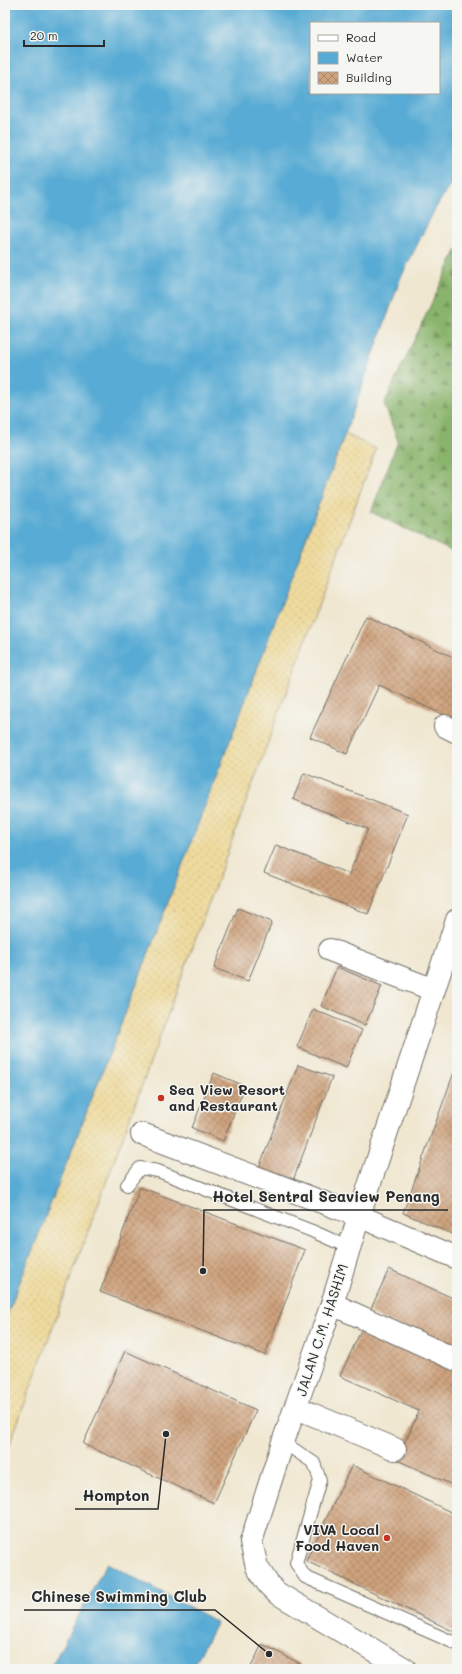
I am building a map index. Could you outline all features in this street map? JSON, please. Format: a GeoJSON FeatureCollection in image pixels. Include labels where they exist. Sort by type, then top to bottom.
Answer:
{"type":"FeatureCollection","features":[{"type":"Feature","properties":{"kind":"street","name":"JALAN C.M. HASHIM"},"geometry":{"type":"LineString","coordinates":[[406,1669],[277,1593],[268,1584],[256,1567],[251,1542],[332,1304],[359,1216],[457,920]]}},
{"type":"Feature","properties":{"kind":"street"},"geometry":{"type":"LineString","coordinates":[[330,950],[434,990]]}},
{"type":"Feature","properties":{"kind":"street"},"geometry":{"type":"LineString","coordinates":[[142,1134],[359,1216],[457,1258]]}},
{"type":"Feature","properties":{"kind":"street"},"geometry":{"type":"LineString","coordinates":[[332,1304],[457,1360]]}},
{"type":"Feature","properties":{"kind":"street"},"geometry":{"type":"LineString","coordinates":[[297,1408],[395,1449]]}},
{"type":"Feature","properties":{"kind":"lane"},"geometry":{"type":"LineString","coordinates":[[127,1185],[140,1168],[158,1171],[312,1231],[350,1248]]}},
{"type":"Feature","properties":{"kind":"lane"},"geometry":{"type":"LineString","coordinates":[[284,1442],[314,1463],[320,1480],[296,1563],[305,1577],[457,1644]]}},
{"type":"Feature","properties":{"kind":"green space"},"geometry":{"type":"Polygon","coordinates":[[[457,249],[457,554],[371,512],[398,441],[384,404],[457,249]]]}},
{"type":"Feature","properties":{"kind":"sand"},"geometry":{"type":"Polygon","coordinates":[[[345,434],[376,449],[5,1457],[5,1320],[136,986],[345,434]]]}},
{"type":"Feature","properties":{"kind":"water"},"geometry":{"type":"Polygon","coordinates":[[[5,5],[457,5],[457,174],[435,209],[401,277],[345,434],[249,691],[136,986],[5,1320],[5,5]]]}},
{"type":"Feature","properties":{"kind":"water"},"geometry":{"type":"Polygon","coordinates":[[[107,1563],[217,1622],[192,1669],[50,1669],[107,1563]]]}},
{"type":"Feature","properties":{"kind":"building"},"geometry":{"type":"Polygon","coordinates":[[[366,616],[457,659],[457,721],[379,685],[347,754],[310,737],[366,616]]]}},
{"type":"Feature","properties":{"kind":"building"},"geometry":{"type":"Polygon","coordinates":[[[304,773],[408,814],[368,914],[264,873],[276,845],[349,874],[368,829],[293,799],[304,773]]]}},
{"type":"Feature","properties":{"kind":"building"},"geometry":{"type":"Polygon","coordinates":[[[238,908],[272,922],[248,981],[214,968],[238,908]]]}},
{"type":"Feature","properties":{"kind":"building"},"geometry":{"type":"Polygon","coordinates":[[[337,967],[382,986],[365,1025],[321,1006],[337,967]]]}},
{"type":"Feature","properties":{"kind":"building"},"geometry":{"type":"Polygon","coordinates":[[[313,1009],[362,1030],[346,1068],[297,1047],[313,1009]]]}},
{"type":"Feature","properties":{"kind":"building"},"geometry":{"type":"Polygon","coordinates":[[[457,1064],[457,1236],[403,1213],[457,1064]]]}},
{"type":"Feature","properties":{"kind":"building"},"geometry":{"type":"Polygon","coordinates":[[[298,1065],[332,1077],[291,1186],[257,1173],[298,1065]]]}},
{"type":"Feature","properties":{"kind":"building"},"geometry":{"type":"Polygon","coordinates":[[[214,1073],[245,1086],[223,1141],[192,1128],[214,1073]]]}},
{"type":"Feature","properties":{"kind":"building"},"geometry":{"type":"Polygon","coordinates":[[[140,1187],[305,1250],[265,1355],[100,1292],[140,1187]]]}},
{"type":"Feature","properties":{"kind":"building"},"geometry":{"type":"Polygon","coordinates":[[[389,1269],[457,1300],[457,1353],[369,1313],[389,1269]]]}},
{"type":"Feature","properties":{"kind":"building"},"geometry":{"type":"Polygon","coordinates":[[[362,1328],[457,1371],[457,1487],[397,1460],[419,1411],[340,1376],[362,1328]]]}},
{"type":"Feature","properties":{"kind":"building"},"geometry":{"type":"Polygon","coordinates":[[[125,1351],[256,1410],[214,1503],[83,1444],[125,1351]]]}},
{"type":"Feature","properties":{"kind":"building","name":"VIVA Local Food Haven"},"geometry":{"type":"Polygon","coordinates":[[[352,1465],[457,1515],[457,1633],[306,1561],[352,1465]]]}},
{"type":"Feature","properties":{"kind":"building"},"geometry":{"type":"Polygon","coordinates":[[[262,1644],[301,1664],[298,1669],[250,1669],[262,1644]]]}},
{"type":"Feature","properties":{"kind":"place","name":"Sea View Resort and Restaurant"},"geometry":{"type":"Point","coordinates":[161,1098]}},
{"type":"Feature","properties":{"kind":"place","name":"Hotel Sentral Seaview Penang"},"geometry":{"type":"Point","coordinates":[203,1271]}},
{"type":"Feature","properties":{"kind":"place","name":"Hompton"},"geometry":{"type":"Point","coordinates":[166,1434]}},
{"type":"Feature","properties":{"kind":"place","name":"VIVA Local Food Haven"},"geometry":{"type":"Point","coordinates":[387,1538]}},
{"type":"Feature","properties":{"kind":"place","name":"Chinese Swimming Club"},"geometry":{"type":"Point","coordinates":[269,1654]}}]}
